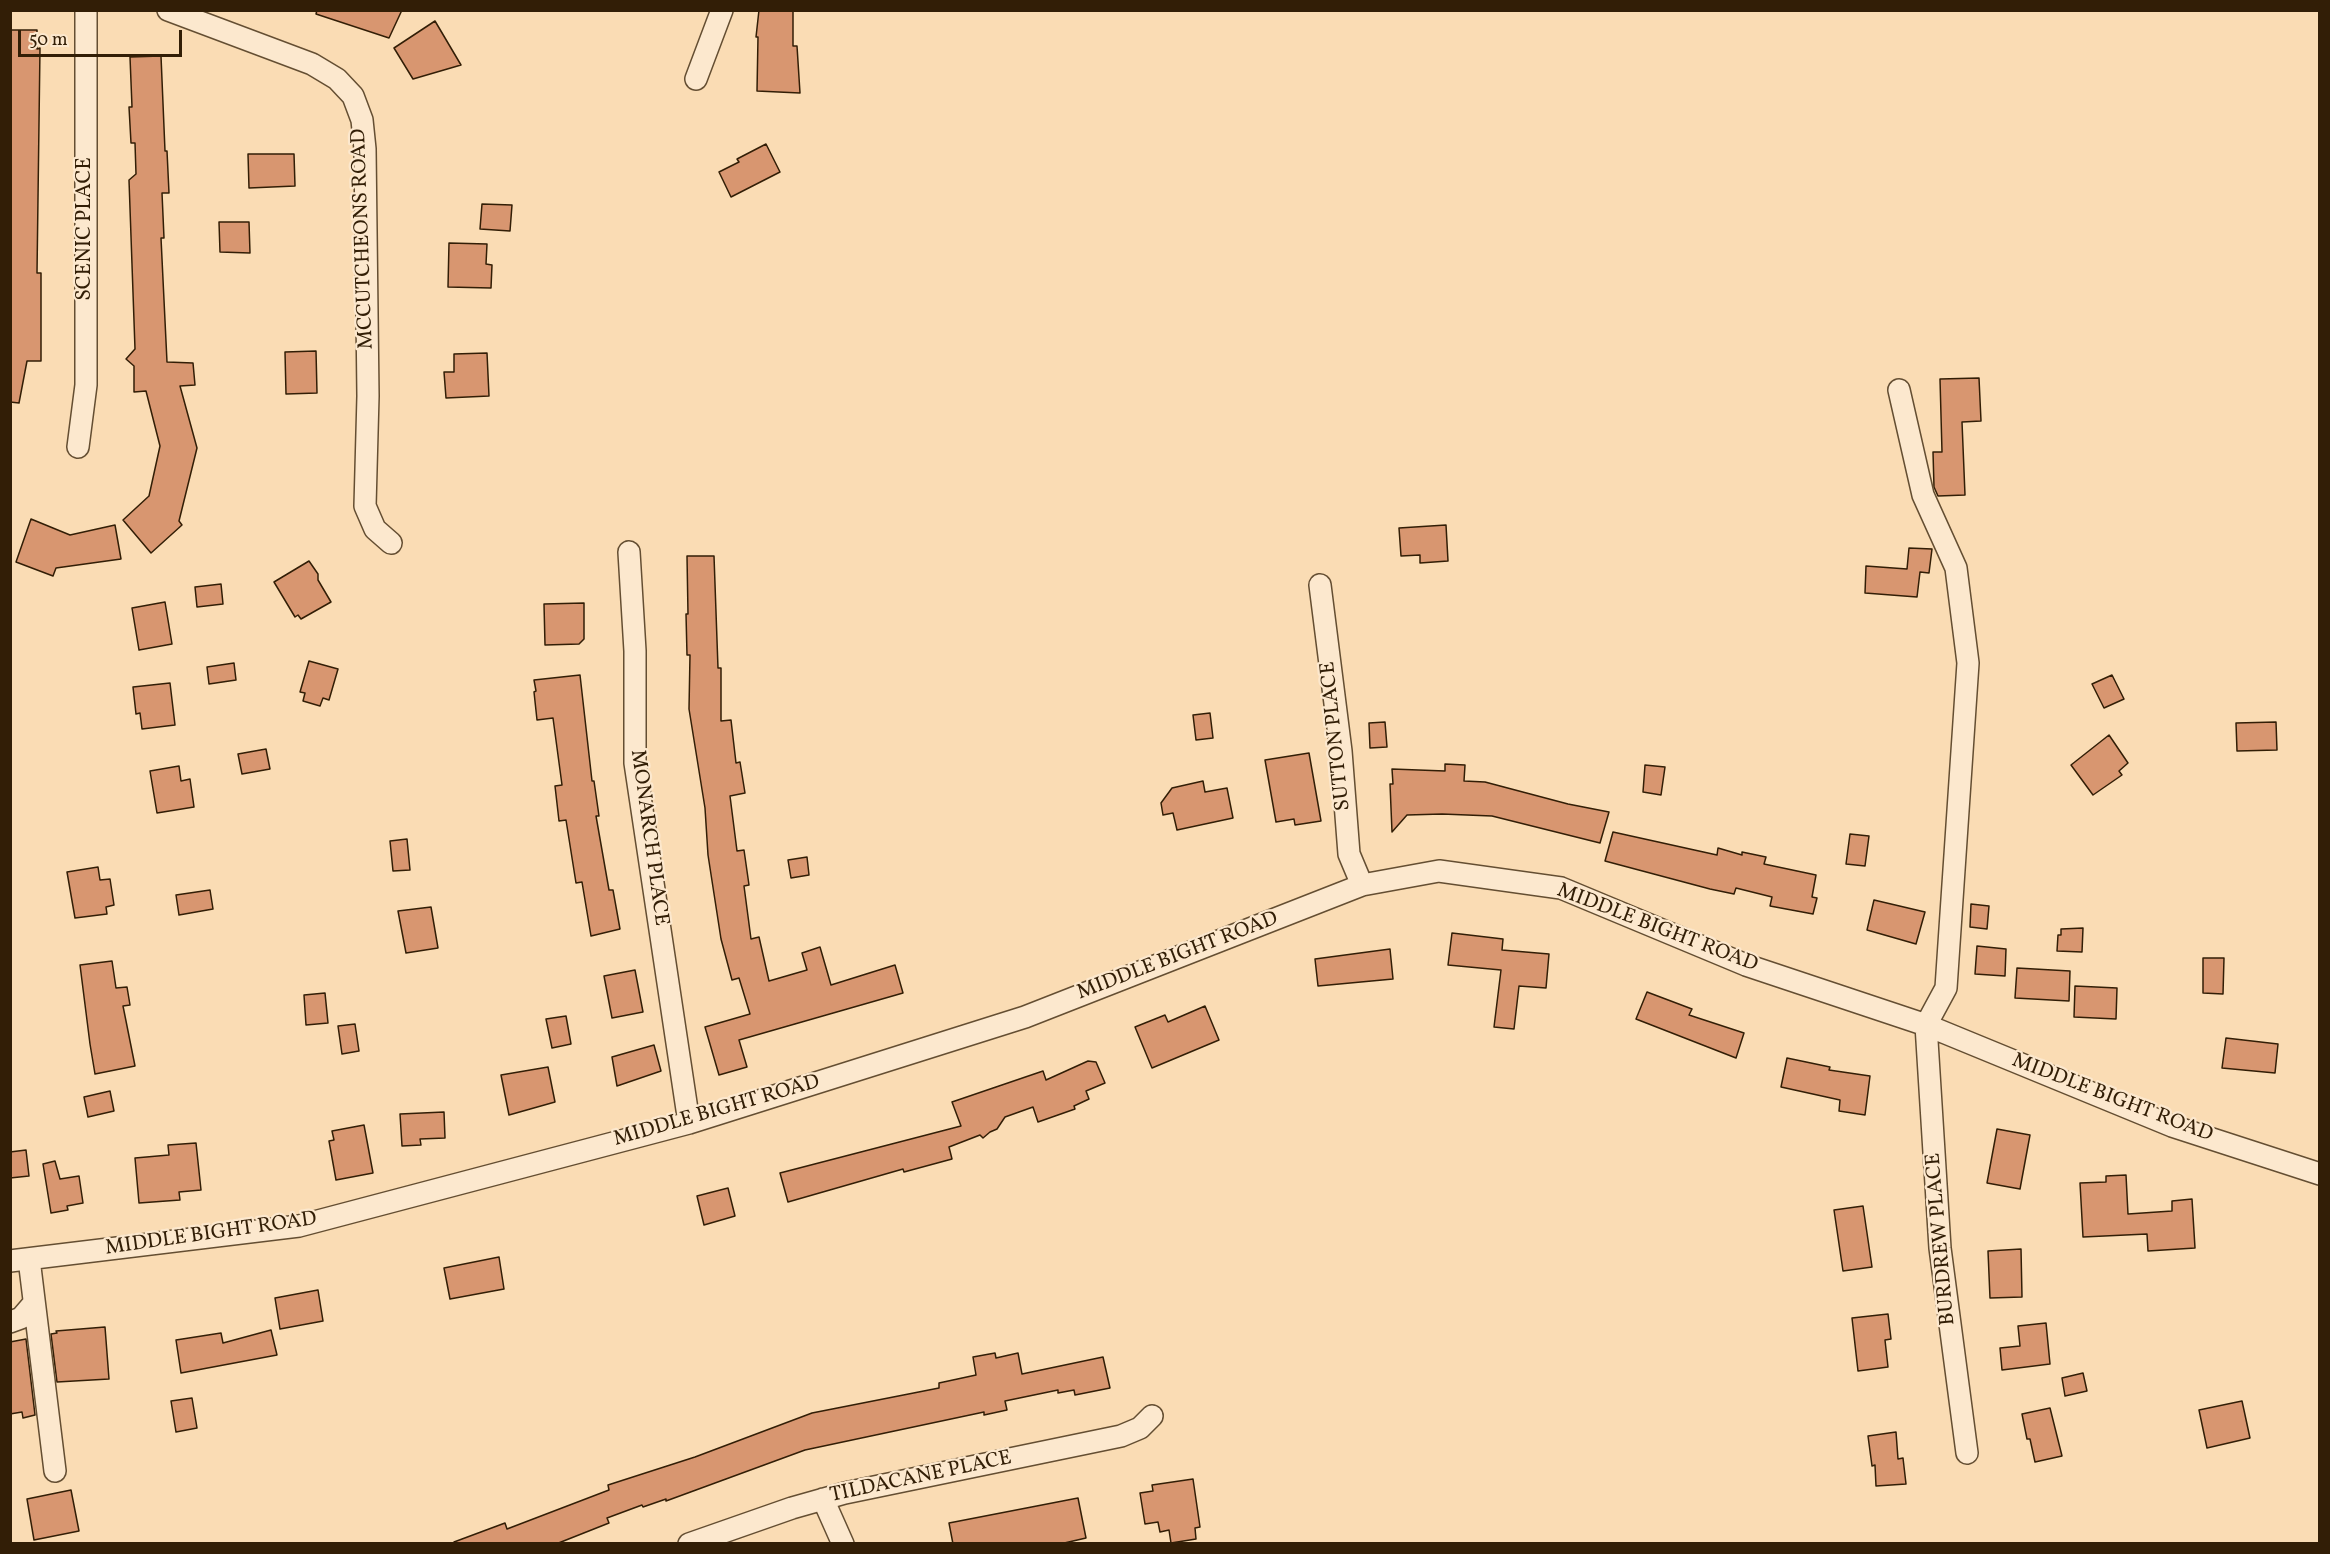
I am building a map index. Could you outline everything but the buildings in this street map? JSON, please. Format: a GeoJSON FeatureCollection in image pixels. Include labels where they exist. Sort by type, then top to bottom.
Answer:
{"type":"FeatureCollection","features":[{"type":"Feature","properties":{"kind":"street","name":"SCENIC PLACE"},"geometry":{"type":"LineString","coordinates":[[78,447],[86,385],[86,10]]}},
{"type":"Feature","properties":{"kind":"street","name":"MCCUTCHEONS ROAD"},"geometry":{"type":"LineString","coordinates":[[168,10],[312,64],[337,79],[353,96],[362,120],[365,149],[368,396],[365,506],[375,529],[391,543]]}},
{"type":"Feature","properties":{"kind":"street"},"geometry":{"type":"LineString","coordinates":[[696,79],[722,10]]}},
{"type":"Feature","properties":{"kind":"street"},"geometry":{"type":"LineString","coordinates":[[1899,390],[1923,495],[1956,568],[1968,663],[1946,988],[1926,1025]]}},
{"type":"Feature","properties":{"kind":"street","name":"MONARCH PLACE"},"geometry":{"type":"LineString","coordinates":[[629,552],[634,651],[635,763],[689,1123]]}},
{"type":"Feature","properties":{"kind":"street","name":"SUTTON PLACE"},"geometry":{"type":"LineString","coordinates":[[1320,585],[1341,751],[1349,854],[1362,885]]}},
{"type":"Feature","properties":{"kind":"street","name":"MIDDLE BIGHT ROAD"},"geometry":{"type":"LineString","coordinates":[[20,1260],[299,1226],[689,1123],[1025,1017],[1362,885],[1438,871],[1561,888],[1746,965],[1926,1025],[2172,1126],[2319,1174]]}},
{"type":"Feature","properties":{"kind":"street","name":"BURDREW PLACE"},"geometry":{"type":"LineString","coordinates":[[1926,1025],[1940,1248],[1966,1453]]}},
{"type":"Feature","properties":{"kind":"street"},"geometry":{"type":"LineString","coordinates":[[20,1260],[33,1304],[55,1471]]}},
{"type":"Feature","properties":{"kind":"street"},"geometry":{"type":"LineString","coordinates":[[10,1322],[21,1318],[33,1304]]}},
{"type":"Feature","properties":{"kind":"street","name":"TILDACANE PLACE"},"geometry":{"type":"LineString","coordinates":[[689,1544],[823,1498],[1121,1436],[1140,1428],[1152,1416]]}},
{"type":"Feature","properties":{"kind":"street"},"geometry":{"type":"LineString","coordinates":[[823,1498],[843,1544]]}}]}
